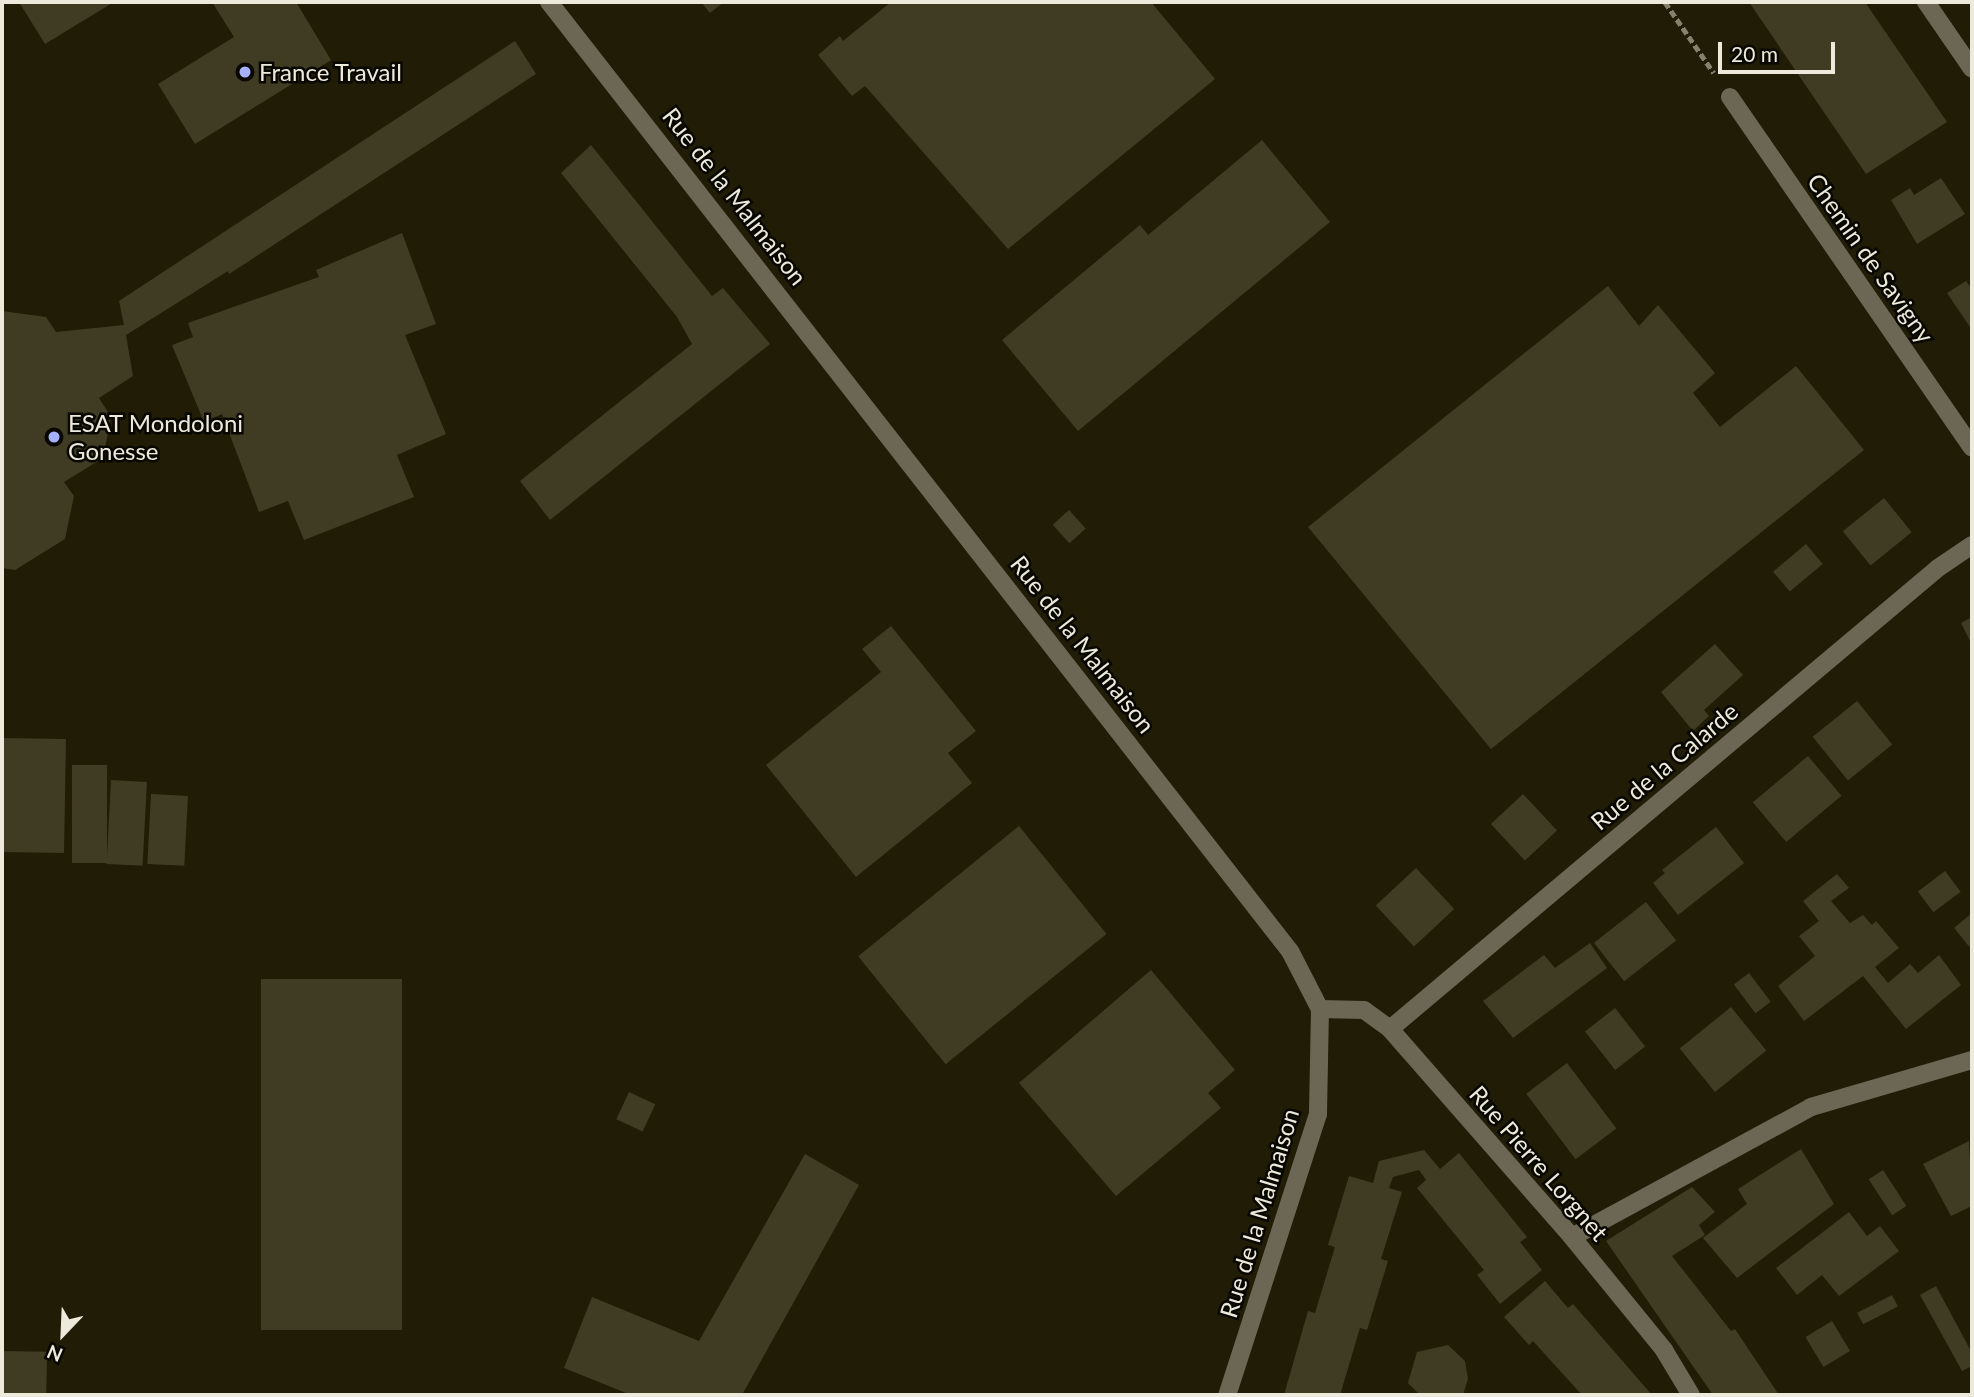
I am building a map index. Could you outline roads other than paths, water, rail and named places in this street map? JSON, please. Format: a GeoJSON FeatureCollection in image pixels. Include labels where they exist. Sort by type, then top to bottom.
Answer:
{"type":"FeatureCollection","features":[{"type":"Feature","properties":{"kind":"street","name":"Rue de la Malmaison"},"geometry":{"type":"LineString","coordinates":[[549,2],[1290,950],[1320,1009],[1318,1114],[1227,1395]]}},
{"type":"Feature","properties":{"kind":"street"},"geometry":{"type":"LineString","coordinates":[[1926,2],[1972,69]]}},
{"type":"Feature","properties":{"kind":"street","name":"Chemin de Savigny"},"geometry":{"type":"LineString","coordinates":[[1730,97],[1972,448]]}},
{"type":"Feature","properties":{"kind":"street","name":"Rue de la Calarde"},"geometry":{"type":"LineString","coordinates":[[1390,1028],[1938,568],[1972,545]]}},
{"type":"Feature","properties":{"kind":"street","name":"Rue Pierre Lorgnet"},"geometry":{"type":"LineString","coordinates":[[1320,1009],[1364,1010],[1390,1028],[1572,1237],[1664,1350],[1691,1395]]}},
{"type":"Feature","properties":{"kind":"street"},"geometry":{"type":"LineString","coordinates":[[1572,1237],[1811,1107],[1972,1060]]}},
{"type":"Feature","properties":{"kind":"place","name":"France Travail"},"geometry":{"type":"Point","coordinates":[245,72]}},
{"type":"Feature","properties":{"kind":"place","name":"ESAT Mondoloni Gonesse"},"geometry":{"type":"Point","coordinates":[54,437]}}]}
